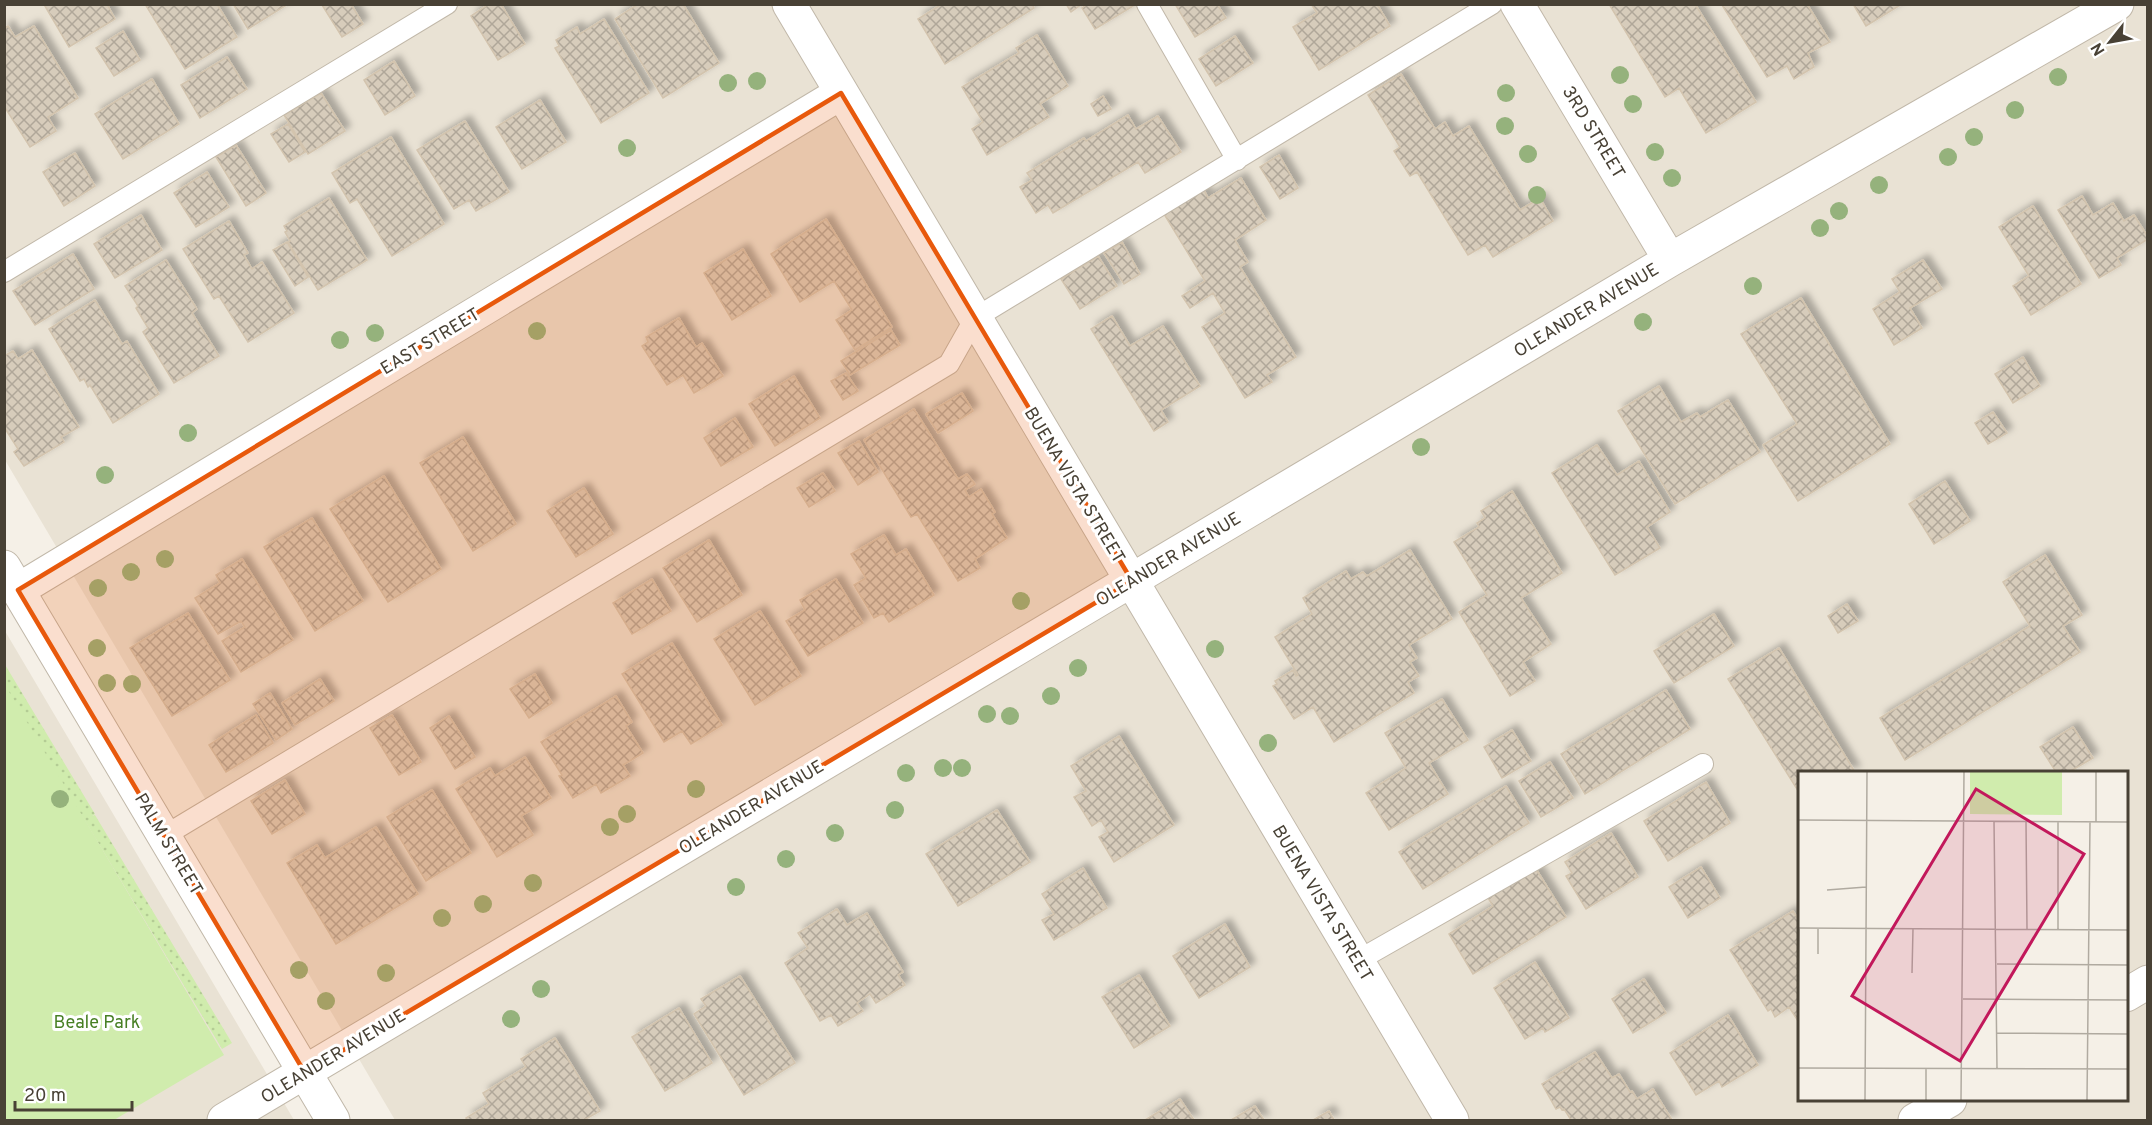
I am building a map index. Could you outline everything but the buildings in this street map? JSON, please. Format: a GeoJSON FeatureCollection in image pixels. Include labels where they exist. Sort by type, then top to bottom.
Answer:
{"type":"FeatureCollection","features":[{"type":"Feature","properties":{"kind":"street","name":"BUENA VISTA STREET"},"geometry":{"type":"LineString","coordinates":[[789,4],[1452,1120]]}},
{"type":"Feature","properties":{"kind":"street","name":"3RD STREET"},"geometry":{"type":"LineString","coordinates":[[1517,4],[1670,260]]}},
{"type":"Feature","properties":{"kind":"street","name":"OLEANDER AVENUE"},"geometry":{"type":"LineString","coordinates":[[224,1120],[1670,260],[2117,4]]}},
{"type":"Feature","properties":{"kind":"street","name":"EAST STREET"},"geometry":{"type":"LineString","coordinates":[[11,578],[841,93]]}},
{"type":"Feature","properties":{"kind":"street","name":"PALM STREET"},"geometry":{"type":"LineString","coordinates":[[11,578],[333,1120]]}},
{"type":"Feature","properties":{"kind":"street"},"geometry":{"type":"LineString","coordinates":[[2128,994],[2148,982]]}},
{"type":"Feature","properties":{"kind":"street"},"geometry":{"type":"LineString","coordinates":[[1915,1120],[1948,1101]]}},
{"type":"Feature","properties":{"kind":"lane"},"geometry":{"type":"LineString","coordinates":[[4,272],[447,4]]}},
{"type":"Feature","properties":{"kind":"lane"},"geometry":{"type":"LineString","coordinates":[[1147,4],[1236,160]]}},
{"type":"Feature","properties":{"kind":"lane"},"geometry":{"type":"LineString","coordinates":[[164,836],[949,364],[975,318],[1492,4]]}},
{"type":"Feature","properties":{"kind":"lane"},"geometry":{"type":"LineString","coordinates":[[1357,961],[1703,764]]}},
{"type":"Feature","properties":{"kind":"highlighted area"},"geometry":{"type":"Polygon","coordinates":[[[841,93],[1132,581],[305,1073],[18,590],[841,93]]]}},
{"type":"Feature","properties":{"kind":"shaded area"},"geometry":{"type":"Polygon","coordinates":[[[4,5],[2147,5],[2147,1120],[395,1120],[5,460],[4,5]]]}},
{"type":"Feature","properties":{"kind":"shaded area","name":"Beale Park"},"geometry":{"type":"Polygon","coordinates":[[[5,631],[294,1120],[5,1120],[5,631]]]}},
{"type":"Feature","properties":{"kind":"green space"},"geometry":{"type":"Polygon","coordinates":[[[4,663],[95,814],[92,816],[95,815],[232,1043],[222,1049],[81,814],[5,858],[4,663]]]}},
{"type":"Feature","properties":{"kind":"green space","name":"Beale Park"},"geometry":{"type":"Polygon","coordinates":[[[5,685],[224,1055],[114,1120],[5,1120],[5,685]]]}}]}
